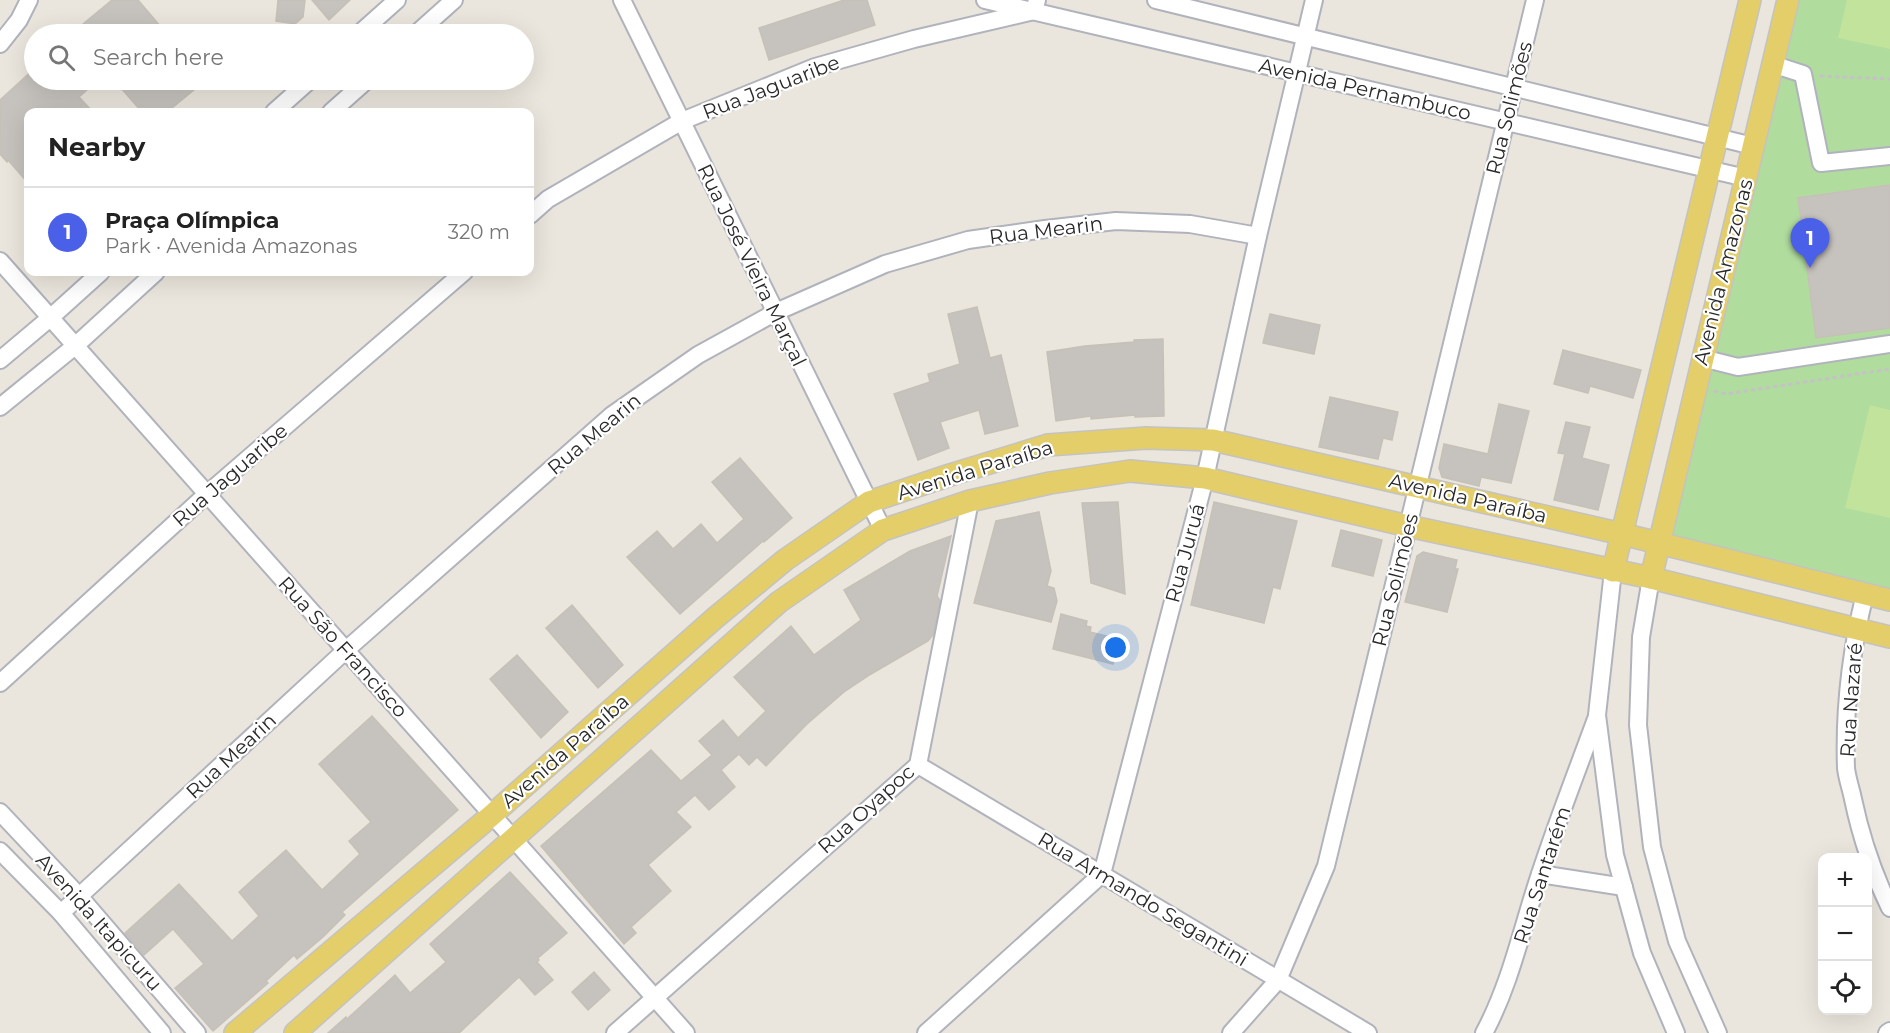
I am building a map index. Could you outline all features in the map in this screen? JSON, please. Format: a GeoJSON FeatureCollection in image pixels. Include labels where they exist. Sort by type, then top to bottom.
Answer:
{"type":"FeatureCollection","features":[{"type":"Feature","properties":{"kind":"main road","name":"Avenida Amazonas"},"geometry":{"type":"LineString","coordinates":[[1613,571],[1750,0]]}},
{"type":"Feature","properties":{"kind":"main road","name":"Avenida Amazonas"},"geometry":{"type":"LineString","coordinates":[[1650,578],[1788,0]]}},
{"type":"Feature","properties":{"kind":"main road","name":"Avenida Paraíba"},"geometry":{"type":"LineString","coordinates":[[235,1033],[785,560],[868,502],[1048,445],[1146,438],[1213,440],[1622,534],[1890,600]]}},
{"type":"Feature","properties":{"kind":"main road","name":"Avenida Paraíba"},"geometry":{"type":"LineString","coordinates":[[295,1033],[779,602],[883,530],[970,501],[1050,483],[1130,471],[1205,478],[1408,526],[1650,578],[1890,637]]}},
{"type":"Feature","properties":{"kind":"main road"},"geometry":{"type":"LineString","coordinates":[[692,639],[712,661]]}},
{"type":"Feature","properties":{"kind":"street"},"geometry":{"type":"LineString","coordinates":[[0,45],[19,20],[29,0]]}},
{"type":"Feature","properties":{"kind":"street"},"geometry":{"type":"LineString","coordinates":[[370,24],[397,0]]}},
{"type":"Feature","properties":{"kind":"street"},"geometry":{"type":"LineString","coordinates":[[427,24],[454,0]]}},
{"type":"Feature","properties":{"kind":"street","name":"Rua José Vieira Marçal"},"geometry":{"type":"LineString","coordinates":[[622,0],[883,530]]}},
{"type":"Feature","properties":{"kind":"street","name":"Avenida Pernambuco"},"geometry":{"type":"LineString","coordinates":[[985,0],[1035,6],[1297,73],[1746,178]]}},
{"type":"Feature","properties":{"kind":"street","name":"Avenida Pernambuco"},"geometry":{"type":"LineString","coordinates":[[1156,0],[1754,146]]}},
{"type":"Feature","properties":{"kind":"street","name":"Rua Juruá"},"geometry":{"type":"LineString","coordinates":[[1102,874],[1205,478],[1258,236],[1314,0]]}},
{"type":"Feature","properties":{"kind":"street","name":"Rua Solimões"},"geometry":{"type":"LineString","coordinates":[[1231,1033],[1278,980],[1326,866],[1535,0]]}},
{"type":"Feature","properties":{"kind":"street","name":"Rua Jaguaribe"},"geometry":{"type":"LineString","coordinates":[[534,211],[548,199],[682,121],[815,67],[1035,6]]}},
{"type":"Feature","properties":{"kind":"street"},"geometry":{"type":"LineString","coordinates":[[1772,64],[1803,74],[1821,164],[1890,156]]}},
{"type":"Feature","properties":{"kind":"street"},"geometry":{"type":"LineString","coordinates":[[278,108],[299,90]]}},
{"type":"Feature","properties":{"kind":"street"},"geometry":{"type":"LineString","coordinates":[[336,108],[356,90]]}},
{"type":"Feature","properties":{"kind":"street","name":"Rua Mearin"},"geometry":{"type":"LineString","coordinates":[[61,913],[346,651],[612,415],[698,355],[776,312],[885,264],[968,240],[1116,221],[1190,224],[1258,236]]}},
{"type":"Feature","properties":{"kind":"street","name":"Rua São Francisco"},"geometry":{"type":"LineString","coordinates":[[0,261],[686,1033]]}},
{"type":"Feature","properties":{"kind":"street"},"geometry":{"type":"LineString","coordinates":[[0,360],[97,276]]}},
{"type":"Feature","properties":{"kind":"street"},"geometry":{"type":"LineString","coordinates":[[0,407],[75,346],[152,276]]}},
{"type":"Feature","properties":{"kind":"street","name":"Rua Jaguaribe"},"geometry":{"type":"LineString","coordinates":[[0,683],[207,494],[459,276]]}},
{"type":"Feature","properties":{"kind":"street"},"geometry":{"type":"LineString","coordinates":[[1702,358],[1738,367],[1890,344]]}},
{"type":"Feature","properties":{"kind":"street","name":"Rua Oyapoc"},"geometry":{"type":"LineString","coordinates":[[615,1033],[918,765],[970,501]]}},
{"type":"Feature","properties":{"kind":"street"},"geometry":{"type":"LineString","coordinates":[[1613,571],[1597,715],[1615,855],[1642,953],[1676,1033]]}},
{"type":"Feature","properties":{"kind":"street"},"geometry":{"type":"LineString","coordinates":[[1650,578],[1641,637],[1638,725],[1652,847],[1677,940],[1718,1033]]}},
{"type":"Feature","properties":{"kind":"street","name":"Rua Nazaré"},"geometry":{"type":"LineString","coordinates":[[1865,594],[1857,628],[1848,706],[1846,769],[1860,832],[1890,908]]}},
{"type":"Feature","properties":{"kind":"street","name":"Rua Santarém"},"geometry":{"type":"LineString","coordinates":[[1484,1033],[1496,1011],[1515,958],[1540,874],[1597,715]]}},
{"type":"Feature","properties":{"kind":"street","name":"Rua Armando Segantini"},"geometry":{"type":"LineString","coordinates":[[918,765],[1368,1033]]}},
{"type":"Feature","properties":{"kind":"street","name":"Avenida Itapicuru"},"geometry":{"type":"LineString","coordinates":[[0,812],[80,896],[197,1033]]}},
{"type":"Feature","properties":{"kind":"street","name":"Avenida Itapicuru"},"geometry":{"type":"LineString","coordinates":[[0,850],[61,913],[162,1033]]}},
{"type":"Feature","properties":{"kind":"street"},"geometry":{"type":"LineString","coordinates":[[926,1033],[1102,874]]}},
{"type":"Feature","properties":{"kind":"street"},"geometry":{"type":"LineString","coordinates":[[1540,874],[1624,887]]}},
{"type":"Feature","properties":{"kind":"path"},"geometry":{"type":"LineString","coordinates":[[1803,74],[1890,79]]}},
{"type":"Feature","properties":{"kind":"path"},"geometry":{"type":"LineString","coordinates":[[1696,387],[1726,394],[1890,369]]}},
{"type":"Feature","properties":{"kind":"green space"},"geometry":{"type":"Polygon","coordinates":[[[1795,0],[1890,0],[1890,595],[1665,538],[1795,0]]]}},
{"type":"Feature","properties":{"kind":"green space"},"geometry":{"type":"Polygon","coordinates":[[[1847,0],[1890,0],[1890,49],[1838,38],[1847,0]]]}},
{"type":"Feature","properties":{"kind":"green space"},"geometry":{"type":"Polygon","coordinates":[[[1870,405],[1890,410],[1890,518],[1845,508],[1870,405]]]}},
{"type":"Feature","properties":{"kind":"building"},"geometry":{"type":"Polygon","coordinates":[[[112,0],[138,0],[158,24],[83,24],[112,0]]]}},
{"type":"Feature","properties":{"kind":"building"},"geometry":{"type":"Polygon","coordinates":[[[278,0],[305,0],[303,17],[295,24],[276,21],[278,0]]]}},
{"type":"Feature","properties":{"kind":"building"},"geometry":{"type":"Polygon","coordinates":[[[312,0],[350,0],[329,20],[312,0]]]}},
{"type":"Feature","properties":{"kind":"building"},"geometry":{"type":"Polygon","coordinates":[[[844,0],[867,0],[875,25],[769,60],[759,28],[844,0]]]}},
{"type":"Feature","properties":{"kind":"building"},"geometry":{"type":"Polygon","coordinates":[[[24,78],[24,90],[87,90],[79,97],[89,108],[24,108],[24,178],[0,154],[0,100],[24,78]]]}},
{"type":"Feature","properties":{"kind":"building"},"geometry":{"type":"Polygon","coordinates":[[[123,90],[194,90],[172,108],[138,108],[123,90]]]}},
{"type":"Feature","properties":{"kind":"building"},"geometry":{"type":"Polygon","coordinates":[[[1890,185],[1890,328],[1816,338],[1798,198],[1890,185]]]}},
{"type":"Feature","properties":{"kind":"building"},"geometry":{"type":"Polygon","coordinates":[[[977,307],[990,358],[1001,355],[1018,426],[985,434],[979,410],[940,422],[949,448],[918,460],[894,394],[930,382],[928,374],[960,364],[948,314],[977,307]]]}},
{"type":"Feature","properties":{"kind":"building"},"geometry":{"type":"Polygon","coordinates":[[[1270,314],[1320,325],[1314,354],[1263,343],[1270,314]]]}},
{"type":"Feature","properties":{"kind":"building"},"geometry":{"type":"Polygon","coordinates":[[[1163,339],[1164,416],[1135,417],[1135,415],[1091,419],[1091,416],[1056,421],[1047,352],[1134,342],[1134,340],[1163,339]]]}},
{"type":"Feature","properties":{"kind":"building"},"geometry":{"type":"Polygon","coordinates":[[[1563,350],[1641,370],[1633,398],[1590,386],[1588,393],[1554,384],[1563,350]]]}},
{"type":"Feature","properties":{"kind":"building"},"geometry":{"type":"Polygon","coordinates":[[[1330,397],[1398,412],[1392,440],[1383,438],[1378,459],[1319,447],[1330,397]]]}},
{"type":"Feature","properties":{"kind":"building"},"geometry":{"type":"Polygon","coordinates":[[[1499,404],[1529,411],[1511,483],[1481,477],[1479,486],[1442,477],[1439,468],[1444,444],[1488,454],[1499,404]]]}},
{"type":"Feature","properties":{"kind":"building"},"geometry":{"type":"Polygon","coordinates":[[[1566,422],[1590,427],[1582,458],[1609,465],[1598,510],[1554,500],[1565,454],[1558,453],[1566,422]]]}},
{"type":"Feature","properties":{"kind":"building"},"geometry":{"type":"Polygon","coordinates":[[[740,458],[792,518],[680,614],[627,557],[657,531],[673,549],[701,524],[717,543],[744,519],[712,482],[740,458]]]}},
{"type":"Feature","properties":{"kind":"building"},"geometry":{"type":"Polygon","coordinates":[[[1118,502],[1125,594],[1091,583],[1082,503],[1118,502]]]}},
{"type":"Feature","properties":{"kind":"building"},"geometry":{"type":"Polygon","coordinates":[[[1214,502],[1297,521],[1280,589],[1273,587],[1264,623],[1191,605],[1214,502]]]}},
{"type":"Feature","properties":{"kind":"building"},"geometry":{"type":"Polygon","coordinates":[[[1039,512],[1051,571],[1047,586],[1054,588],[1057,601],[1051,622],[974,603],[996,521],[1039,512]]]}},
{"type":"Feature","properties":{"kind":"building"},"geometry":{"type":"Polygon","coordinates":[[[1341,530],[1382,540],[1373,576],[1332,566],[1341,530]]]}},
{"type":"Feature","properties":{"kind":"building"},"geometry":{"type":"Polygon","coordinates":[[[951,536],[937,596],[940,601],[933,635],[928,641],[844,692],[807,724],[766,766],[757,757],[749,765],[739,754],[721,770],[735,787],[709,810],[695,795],[676,812],[691,827],[648,865],[671,891],[631,927],[636,933],[624,944],[541,846],[651,750],[681,781],[712,755],[699,741],[723,720],[738,738],[766,711],[734,677],[791,626],[814,655],[861,620],[844,590],[910,551],[951,536]]]}},
{"type":"Feature","properties":{"kind":"building"},"geometry":{"type":"Polygon","coordinates":[[[1423,552],[1457,560],[1455,569],[1458,569],[1447,612],[1405,602],[1417,556],[1423,552]]]}},
{"type":"Feature","properties":{"kind":"building"},"geometry":{"type":"Polygon","coordinates":[[[572,605],[623,665],[598,688],[546,628],[572,605]]]}},
{"type":"Feature","properties":{"kind":"building"},"geometry":{"type":"Polygon","coordinates":[[[1061,614],[1087,621],[1086,626],[1091,627],[1090,632],[1119,639],[1113,664],[1053,649],[1061,614]]]}},
{"type":"Feature","properties":{"kind":"building"},"geometry":{"type":"Polygon","coordinates":[[[517,655],[568,712],[541,738],[490,679],[517,655]]]}},
{"type":"Feature","properties":{"kind":"building"},"geometry":{"type":"Polygon","coordinates":[[[372,716],[458,810],[342,912],[345,915],[323,937],[297,959],[294,955],[266,981],[268,983],[213,1031],[175,988],[204,964],[173,929],[144,955],[125,933],[179,884],[232,941],[259,916],[239,892],[286,850],[322,890],[360,854],[349,841],[371,822],[319,764],[372,716]]]}},
{"type":"Feature","properties":{"kind":"building"},"geometry":{"type":"Polygon","coordinates":[[[510,872],[567,933],[538,958],[537,962],[553,980],[535,995],[519,977],[459,1033],[328,1033],[346,1017],[347,1019],[395,975],[410,993],[446,962],[430,944],[510,872]]]}},
{"type":"Feature","properties":{"kind":"building"},"geometry":{"type":"Polygon","coordinates":[[[594,972],[610,990],[588,1010],[572,992],[594,972]]]}},
{"type":"Feature","properties":{"kind":"place","name":"Praça Olímpica"},"geometry":{"type":"Point","coordinates":[1810,268]}}]}
